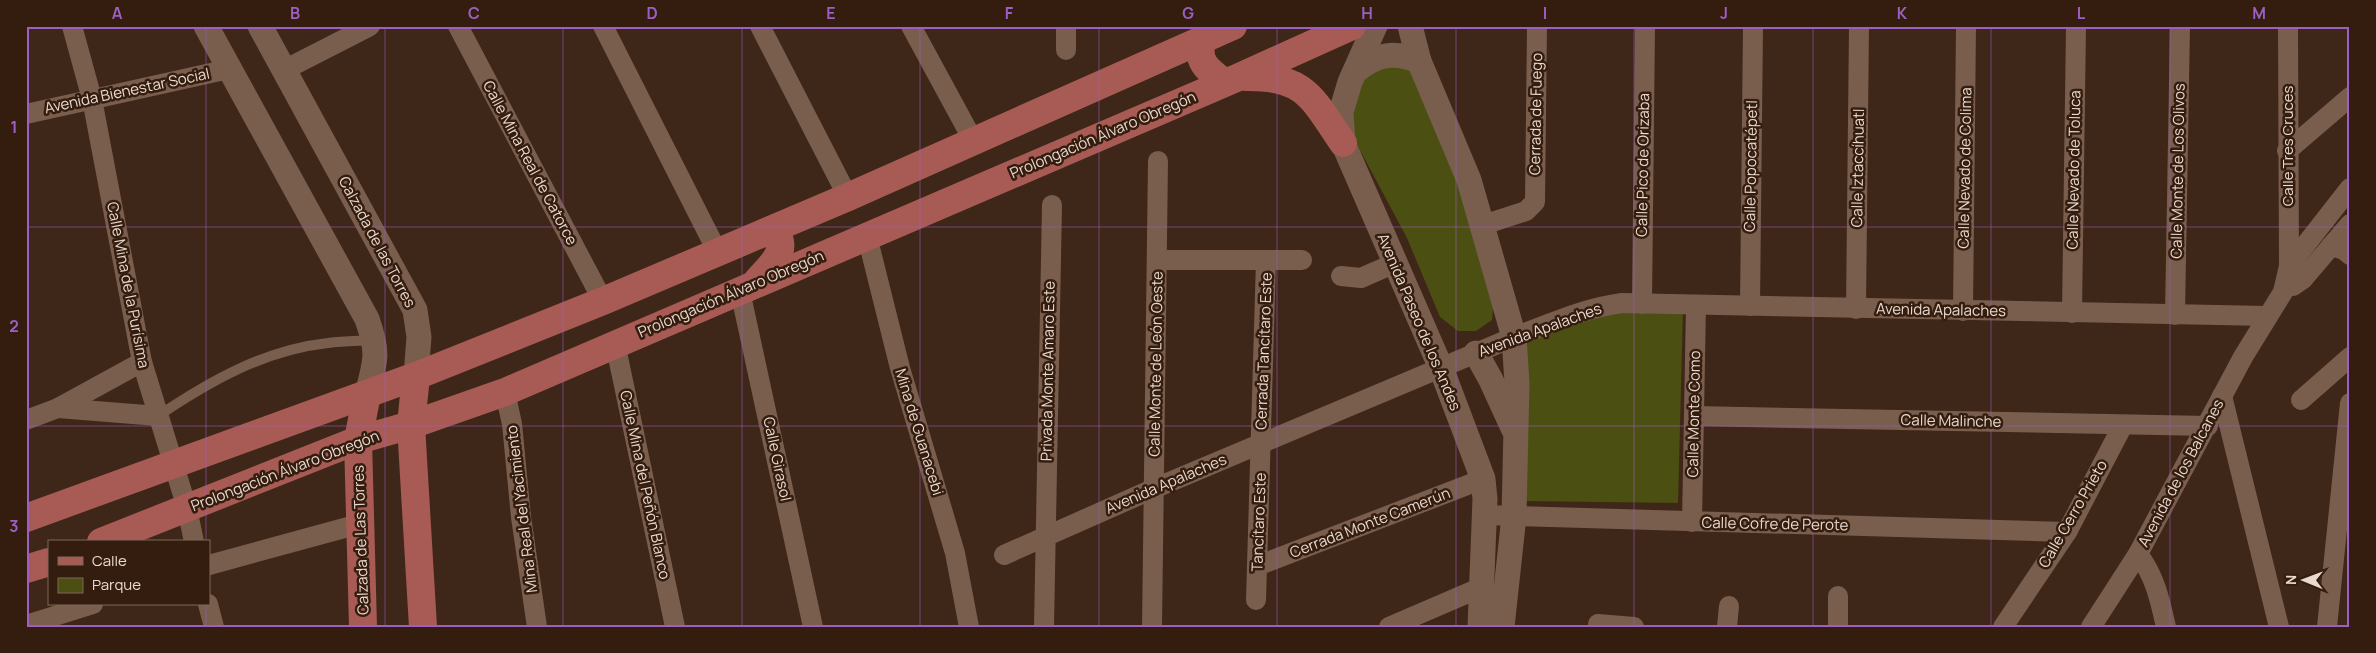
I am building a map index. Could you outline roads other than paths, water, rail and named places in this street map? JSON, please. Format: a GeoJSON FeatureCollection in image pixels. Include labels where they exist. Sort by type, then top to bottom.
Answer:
{"type":"FeatureCollection","features":[{"type":"Feature","properties":{"kind":"main road"},"geometry":{"type":"LineString","coordinates":[[26,518],[416,376],[603,301],[974,142],[1233,26]]}},
{"type":"Feature","properties":{"kind":"main road","name":"Prolongación Álvaro Obregón"},"geometry":{"type":"LineString","coordinates":[[106,540],[358,440],[411,425],[505,392],[615,343],[1232,80],[1352,26]]}},
{"type":"Feature","properties":{"kind":"main road"},"geometry":{"type":"LineString","coordinates":[[1203,39],[1200,52],[1205,68],[1232,80],[1270,77],[1282,79],[1298,86],[1314,101],[1343,143]]}},
{"type":"Feature","properties":{"kind":"main road"},"geometry":{"type":"LineString","coordinates":[[747,287],[781,252],[782,244],[778,236],[766,232]]}},
{"type":"Feature","properties":{"kind":"main road","name":"Calzada de las Torres"},"geometry":{"type":"LineString","coordinates":[[416,376],[411,425],[423,627]]}},
{"type":"Feature","properties":{"kind":"main road","name":"Calzada de Las Torres"},"geometry":{"type":"LineString","coordinates":[[363,627],[358,440],[367,394]]}},
{"type":"Feature","properties":{"kind":"main road"},"geometry":{"type":"LineString","coordinates":[[26,569],[48,562]]}},
{"type":"Feature","properties":{"kind":"street","name":"Calle Mina de la Purísima"},"geometry":{"type":"LineString","coordinates":[[72,26],[92,98],[142,362],[187,508],[194,540]]}},
{"type":"Feature","properties":{"kind":"street"},"geometry":{"type":"LineString","coordinates":[[206,26],[367,319],[374,340],[376,359],[367,394]]}},
{"type":"Feature","properties":{"kind":"street","name":"Calzada de las Torres"},"geometry":{"type":"LineString","coordinates":[[260,26],[415,310],[418,337],[416,376]]}},
{"type":"Feature","properties":{"kind":"street"},"geometry":{"type":"LineString","coordinates":[[284,70],[370,26]]}},
{"type":"Feature","properties":{"kind":"street","name":"Calle Mina Real de Catorce"},"geometry":{"type":"LineString","coordinates":[[458,26],[603,301]]}},
{"type":"Feature","properties":{"kind":"street"},"geometry":{"type":"LineString","coordinates":[[603,26],[718,253]]}},
{"type":"Feature","properties":{"kind":"street"},"geometry":{"type":"LineString","coordinates":[[760,26],[848,197]]}},
{"type":"Feature","properties":{"kind":"street"},"geometry":{"type":"LineString","coordinates":[[912,26],[974,142]]}},
{"type":"Feature","properties":{"kind":"street"},"geometry":{"type":"LineString","coordinates":[[1066,26],[1066,50]]}},
{"type":"Feature","properties":{"kind":"street","name":"Avenida Paseo de los Andes"},"geometry":{"type":"LineString","coordinates":[[1375,26],[1350,82],[1341,112],[1343,143],[1441,368],[1483,479],[1480,627]]}},
{"type":"Feature","properties":{"kind":"street"},"geometry":{"type":"LineString","coordinates":[[1410,26],[1419,62],[1469,180],[1514,337],[1517,383],[1514,516],[1502,627]]}},
{"type":"Feature","properties":{"kind":"street","name":"Cerrada de Fuego"},"geometry":{"type":"LineString","coordinates":[[1483,225],[1526,211],[1535,202],[1537,26]]}},
{"type":"Feature","properties":{"kind":"street","name":"Calle Pico de Orizaba"},"geometry":{"type":"LineString","coordinates":[[1642,304],[1645,26]]}},
{"type":"Feature","properties":{"kind":"street","name":"Calle Popocatépetl"},"geometry":{"type":"LineString","coordinates":[[1750,306],[1754,26]]}},
{"type":"Feature","properties":{"kind":"street","name":"Calle Iztaccíhuatl"},"geometry":{"type":"LineString","coordinates":[[1856,309],[1859,26]]}},
{"type":"Feature","properties":{"kind":"street","name":"Calle Nevado de Colima"},"geometry":{"type":"LineString","coordinates":[[1963,311],[1966,26]]}},
{"type":"Feature","properties":{"kind":"street","name":"Calle Nevado de Toluca"},"geometry":{"type":"LineString","coordinates":[[2072,313],[2076,26]]}},
{"type":"Feature","properties":{"kind":"street","name":"Calle Monte de Los Olivos"},"geometry":{"type":"LineString","coordinates":[[2175,316],[2180,26]]}},
{"type":"Feature","properties":{"kind":"street","name":"Calle Tres Cruces"},"geometry":{"type":"LineString","coordinates":[[2288,26],[2287,150],[2296,273]]}},
{"type":"Feature","properties":{"kind":"street"},"geometry":{"type":"LineString","coordinates":[[1356,70],[1368,61],[1380,56],[1394,54],[1419,62]]}},
{"type":"Feature","properties":{"kind":"street","name":"Avenida Bienestar Social"},"geometry":{"type":"LineString","coordinates":[[26,114],[229,69]]}},
{"type":"Feature","properties":{"kind":"street"},"geometry":{"type":"LineString","coordinates":[[2287,150],[2350,97]]}},
{"type":"Feature","properties":{"kind":"street","name":"Calle Monte de León Oeste"},"geometry":{"type":"LineString","coordinates":[[1152,627],[1158,162]]}},
{"type":"Feature","properties":{"kind":"street"},"geometry":{"type":"LineString","coordinates":[[2267,316],[2350,188]]}},
{"type":"Feature","properties":{"kind":"street","name":"Privada Monte Amaro Este"},"geometry":{"type":"LineString","coordinates":[[1044,627],[1052,205]]}},
{"type":"Feature","properties":{"kind":"street"},"geometry":{"type":"LineString","coordinates":[[2296,273],[2331,246],[2350,224]]}},
{"type":"Feature","properties":{"kind":"street","name":"Mina de Guanacebi"},"geometry":{"type":"LineString","coordinates":[[867,236],[900,368],[955,553],[969,627]]}},
{"type":"Feature","properties":{"kind":"street"},"geometry":{"type":"LineString","coordinates":[[2331,246],[2344,250],[2350,255]]}},
{"type":"Feature","properties":{"kind":"street"},"geometry":{"type":"LineString","coordinates":[[1158,260],[1302,260]]}},
{"type":"Feature","properties":{"kind":"street","name":"Cerrada Tancítaro Este"},"geometry":{"type":"LineString","coordinates":[[1262,443],[1266,260]]}},
{"type":"Feature","properties":{"kind":"street"},"geometry":{"type":"LineString","coordinates":[[1341,276],[1361,278],[1396,263]]}},
{"type":"Feature","properties":{"kind":"street","name":"Calle Girasol"},"geometry":{"type":"LineString","coordinates":[[747,287],[814,627]]}},
{"type":"Feature","properties":{"kind":"street","name":"Avenida Apalaches"},"geometry":{"type":"LineString","coordinates":[[1004,555],[1153,489],[1514,337],[1588,310],[1622,303],[2175,316],[2267,316]]}},
{"type":"Feature","properties":{"kind":"street","name":"Calle Monte Como"},"geometry":{"type":"LineString","coordinates":[[1692,522],[1696,305]]}},
{"type":"Feature","properties":{"kind":"street","name":"Avenida de los Balcanes"},"geometry":{"type":"LineString","coordinates":[[2091,627],[2138,554],[2267,316]]}},
{"type":"Feature","properties":{"kind":"street","name":"Calle Mina del Peñón Blanco"},"geometry":{"type":"LineString","coordinates":[[615,343],[675,627]]}},
{"type":"Feature","properties":{"kind":"street"},"geometry":{"type":"LineString","coordinates":[[1476,354],[1491,380],[1516,434]]}},
{"type":"Feature","properties":{"kind":"street"},"geometry":{"type":"LineString","coordinates":[[2301,400],[2350,357]]}},
{"type":"Feature","properties":{"kind":"street"},"geometry":{"type":"LineString","coordinates":[[26,420],[58,408],[142,362]]}},
{"type":"Feature","properties":{"kind":"street","name":"Mina Real del Yacimiento"},"geometry":{"type":"LineString","coordinates":[[505,392],[512,424],[521,517],[537,627]]}},
{"type":"Feature","properties":{"kind":"street"},"geometry":{"type":"LineString","coordinates":[[2222,396],[2279,627]]}},
{"type":"Feature","properties":{"kind":"street"},"geometry":{"type":"LineString","coordinates":[[2327,627],[2350,403]]}},
{"type":"Feature","properties":{"kind":"street"},"geometry":{"type":"LineString","coordinates":[[58,408],[158,416]]}},
{"type":"Feature","properties":{"kind":"street","name":"Calle Malinche"},"geometry":{"type":"LineString","coordinates":[[1694,416],[2208,426]]}},
{"type":"Feature","properties":{"kind":"street","name":"Calle Cerro Prieto"},"geometry":{"type":"LineString","coordinates":[[2003,627],[2067,532],[2123,425]]}},
{"type":"Feature","properties":{"kind":"street","name":"Tancítaro Este"},"geometry":{"type":"LineString","coordinates":[[1256,600],[1262,443]]}},
{"type":"Feature","properties":{"kind":"street","name":"Cerrada Monte Camerún"},"geometry":{"type":"LineString","coordinates":[[1257,566],[1483,479]]}},
{"type":"Feature","properties":{"kind":"street","name":"Calle Cofre de Perote"},"geometry":{"type":"LineString","coordinates":[[1483,515],[2067,532]]}},
{"type":"Feature","properties":{"kind":"street"},"geometry":{"type":"LineString","coordinates":[[210,565],[359,524]]}},
{"type":"Feature","properties":{"kind":"street"},"geometry":{"type":"LineString","coordinates":[[2138,554],[2149,568],[2157,590],[2166,627]]}},
{"type":"Feature","properties":{"kind":"street"},"geometry":{"type":"LineString","coordinates":[[1389,627],[1482,588]]}},
{"type":"Feature","properties":{"kind":"street"},"geometry":{"type":"LineString","coordinates":[[1838,596],[1838,627]]}},
{"type":"Feature","properties":{"kind":"street"},"geometry":{"type":"LineString","coordinates":[[26,625],[73,614],[89,606]]}},
{"type":"Feature","properties":{"kind":"street"},"geometry":{"type":"LineString","coordinates":[[209,606],[214,627]]}},
{"type":"Feature","properties":{"kind":"street"},"geometry":{"type":"LineString","coordinates":[[1728,627],[1729,606]]}},
{"type":"Feature","properties":{"kind":"lane"},"geometry":{"type":"LineString","coordinates":[[158,416],[215,380],[253,362],[300,348],[327,343],[374,340]]}}]}
